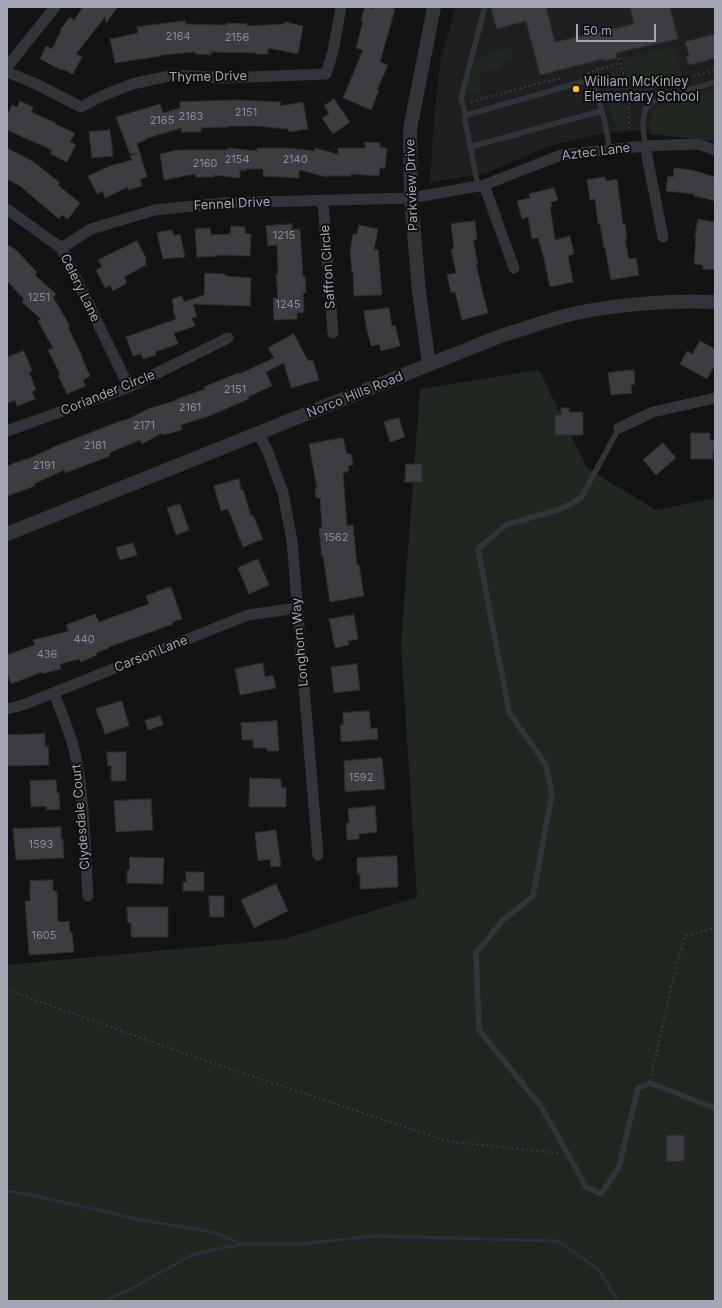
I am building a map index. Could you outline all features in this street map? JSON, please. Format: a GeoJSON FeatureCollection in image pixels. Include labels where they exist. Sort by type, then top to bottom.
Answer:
{"type":"FeatureCollection","features":[{"type":"Feature","properties":{"kind":"street"},"geometry":{"type":"LineString","coordinates":[[7,67],[55,7]]}},
{"type":"Feature","properties":{"kind":"street","name":"Thyme Drive"},"geometry":{"type":"LineString","coordinates":[[7,72],[36,84],[81,107],[102,96],[132,84],[174,75],[225,78],[326,74],[333,51],[341,7]]}},
{"type":"Feature","properties":{"kind":"street","name":"Parkview Drive"},"geometry":{"type":"LineString","coordinates":[[429,365],[419,291],[411,198],[410,129],[434,7]]}},
{"type":"Feature","properties":{"kind":"street","name":"Aztec Lane"},"geometry":{"type":"LineString","coordinates":[[411,198],[481,185],[561,156],[645,146],[698,144],[715,150]]}},
{"type":"Feature","properties":{"kind":"street"},"geometry":{"type":"LineString","coordinates":[[645,146],[663,238]]}},
{"type":"Feature","properties":{"kind":"street"},"geometry":{"type":"LineString","coordinates":[[481,185],[514,268]]}},
{"type":"Feature","properties":{"kind":"street","name":"Fennel Drive"},"geometry":{"type":"LineString","coordinates":[[61,248],[91,229],[155,210],[222,203],[411,198]]}},
{"type":"Feature","properties":{"kind":"street","name":"Saffron Circle"},"geometry":{"type":"LineString","coordinates":[[323,201],[333,333]]}},
{"type":"Feature","properties":{"kind":"street","name":"Celery Lane"},"geometry":{"type":"LineString","coordinates":[[7,209],[61,248],[129,387]]}},
{"type":"Feature","properties":{"kind":"street","name":"Norco Hills Road"},"geometry":{"type":"LineString","coordinates":[[7,534],[503,335],[577,313],[636,304],[694,301],[715,302]]}},
{"type":"Feature","properties":{"kind":"street","name":"Coriander Circle"},"geometry":{"type":"LineString","coordinates":[[7,431],[129,387],[228,338]]}},
{"type":"Feature","properties":{"kind":"street"},"geometry":{"type":"LineString","coordinates":[[619,428],[653,412],[715,398]]}},
{"type":"Feature","properties":{"kind":"street","name":"Longhorn Way"},"geometry":{"type":"LineString","coordinates":[[259,434],[268,452],[283,492],[292,541],[318,855]]}},
{"type":"Feature","properties":{"kind":"street","name":"Carson Lane"},"geometry":{"type":"LineString","coordinates":[[7,709],[23,705],[248,616],[297,608]]}},
{"type":"Feature","properties":{"kind":"street","name":"Clydesdale Court"},"geometry":{"type":"LineString","coordinates":[[54,693],[72,742],[78,767],[84,826],[88,896]]}},
{"type":"Feature","properties":{"kind":"lane"},"geometry":{"type":"LineString","coordinates":[[481,185],[470,147],[465,120],[466,116],[461,98],[485,7]]}},
{"type":"Feature","properties":{"kind":"lane"},"geometry":{"type":"LineString","coordinates":[[466,116],[585,81],[592,83],[594,87],[610,150]]}},
{"type":"Feature","properties":{"kind":"lane"},"geometry":{"type":"LineString","coordinates":[[645,146],[643,115],[646,107],[651,102],[715,82]]}},
{"type":"Feature","properties":{"kind":"lane"},"geometry":{"type":"LineString","coordinates":[[470,147],[601,110]]}},
{"type":"Feature","properties":{"kind":"lane"},"geometry":{"type":"LineString","coordinates":[[619,428],[581,498],[560,509],[506,525],[478,550],[509,712],[546,764],[552,793],[533,896],[501,922],[476,953],[479,1030],[540,1105],[586,1187],[601,1194],[619,1167],[638,1088],[650,1083],[715,1108]]}},
{"type":"Feature","properties":{"kind":"path"},"geometry":{"type":"LineString","coordinates":[[619,58],[629,94],[629,129]]}},
{"type":"Feature","properties":{"kind":"path"},"geometry":{"type":"LineString","coordinates":[[583,74],[620,63]]}},
{"type":"Feature","properties":{"kind":"path"},"geometry":{"type":"LineString","coordinates":[[599,103],[715,70]]}},
{"type":"Feature","properties":{"kind":"path"},"geometry":{"type":"LineString","coordinates":[[470,102],[539,83],[568,77]]}},
{"type":"Feature","properties":{"kind":"path"},"geometry":{"type":"LineString","coordinates":[[650,1083],[675,971],[685,936],[715,928]]}},
{"type":"Feature","properties":{"kind":"path"},"geometry":{"type":"LineString","coordinates":[[7,990],[206,1061],[451,1142],[568,1154]]}},
{"type":"Feature","properties":{"kind":"shaded area","name":"William McKinley Elementary School"},"geometry":{"type":"Polygon","coordinates":[[[456,7],[715,7],[715,136],[661,129],[600,134],[550,146],[484,174],[430,182],[434,119],[441,58],[456,7]]]}},
{"type":"Feature","properties":{"kind":"shaded area"},"geometry":{"type":"Polygon","coordinates":[[[675,46],[683,77],[630,92],[622,59],[675,46]]]}},
{"type":"Feature","properties":{"kind":"shaded area"},"geometry":{"type":"Polygon","coordinates":[[[511,48],[515,58],[501,64],[501,68],[478,74],[481,91],[465,95],[475,57],[511,48]]]}},
{"type":"Feature","properties":{"kind":"shaded area"},"geometry":{"type":"Polygon","coordinates":[[[620,69],[628,98],[626,131],[616,130],[601,75],[620,69]]]}},
{"type":"Feature","properties":{"kind":"shaded area"},"geometry":{"type":"Polygon","coordinates":[[[715,92],[715,141],[649,134],[650,118],[655,108],[715,92]]]}},
{"type":"Feature","properties":{"kind":"shaded area"},"geometry":{"type":"Polygon","coordinates":[[[539,370],[587,468],[656,510],[715,498],[715,1301],[7,1301],[7,965],[284,939],[417,897],[401,644],[420,389],[539,370]]]}},
{"type":"Feature","properties":{"kind":"building"},"geometry":{"type":"Polygon","coordinates":[[[83,7],[118,7],[106,23],[105,17],[76,54],[82,57],[73,74],[62,69],[61,70],[40,59],[46,46],[52,49],[61,31],[60,30],[70,17],[74,20],[83,7]]]}},
{"type":"Feature","properties":{"kind":"building"},"geometry":{"type":"Polygon","coordinates":[[[365,7],[373,9],[374,7],[388,7],[395,9],[380,62],[388,65],[377,90],[379,90],[371,110],[343,98],[363,50],[356,48],[363,22],[361,21],[365,7]]]}},
{"type":"Feature","properties":{"kind":"building"},"geometry":{"type":"Polygon","coordinates":[[[491,7],[546,7],[555,42],[634,24],[630,7],[670,7],[678,39],[616,53],[617,58],[604,61],[603,59],[540,75],[526,21],[497,29],[491,7]]]}},
{"type":"Feature","properties":{"kind":"building"},"geometry":{"type":"Polygon","coordinates":[[[185,21],[186,24],[227,25],[227,23],[247,24],[247,26],[284,24],[285,22],[303,26],[298,54],[268,48],[268,54],[211,52],[211,55],[195,54],[195,52],[161,55],[115,63],[110,39],[138,33],[137,27],[185,21]]]}},
{"type":"Feature","properties":{"kind":"building"},"geometry":{"type":"Polygon","coordinates":[[[715,34],[715,58],[689,65],[686,57],[689,56],[685,42],[715,34]]]}},
{"type":"Feature","properties":{"kind":"building"},"geometry":{"type":"Polygon","coordinates":[[[334,99],[350,122],[333,134],[322,118],[329,114],[324,106],[334,99]]]}},
{"type":"Feature","properties":{"kind":"building"},"geometry":{"type":"Polygon","coordinates":[[[236,100],[281,102],[280,106],[303,102],[308,129],[289,132],[288,129],[255,126],[229,126],[201,128],[201,132],[181,132],[181,128],[145,139],[146,140],[137,143],[147,177],[140,179],[142,186],[128,190],[128,187],[105,198],[103,191],[97,194],[88,176],[114,164],[132,160],[130,156],[137,153],[130,154],[116,117],[160,104],[163,113],[180,108],[180,102],[236,100]]]}},
{"type":"Feature","properties":{"kind":"building"},"geometry":{"type":"Polygon","coordinates":[[[20,101],[33,107],[31,112],[75,133],[70,142],[76,145],[67,162],[50,154],[52,150],[7,130],[7,116],[12,105],[17,107],[20,101]]]}},
{"type":"Feature","properties":{"kind":"building"},"geometry":{"type":"Polygon","coordinates":[[[110,130],[113,156],[92,158],[89,132],[110,130]]]}},
{"type":"Feature","properties":{"kind":"building"},"geometry":{"type":"Polygon","coordinates":[[[365,142],[380,143],[380,147],[387,148],[385,168],[380,168],[379,176],[351,174],[351,176],[327,177],[299,170],[299,178],[263,176],[263,169],[246,169],[246,171],[240,170],[240,178],[214,175],[214,177],[195,177],[195,174],[164,180],[160,154],[178,150],[227,150],[228,148],[257,151],[257,148],[287,148],[315,151],[315,148],[338,154],[338,148],[365,148],[365,142]]]}},
{"type":"Feature","properties":{"kind":"building"},"geometry":{"type":"Polygon","coordinates":[[[7,148],[34,162],[60,183],[58,185],[80,203],[68,219],[62,215],[59,219],[20,186],[7,179],[7,148]]]}},
{"type":"Feature","properties":{"kind":"building"},"geometry":{"type":"Polygon","coordinates":[[[674,168],[692,170],[715,177],[715,201],[694,196],[694,194],[666,191],[668,176],[673,177],[674,168]]]}},
{"type":"Feature","properties":{"kind":"building"},"geometry":{"type":"Polygon","coordinates":[[[605,177],[606,181],[617,179],[623,224],[625,224],[627,240],[625,240],[629,259],[636,258],[639,275],[611,280],[600,224],[598,224],[595,199],[590,200],[587,180],[605,177]]]}},
{"type":"Feature","properties":{"kind":"building"},"geometry":{"type":"Polygon","coordinates":[[[554,188],[558,200],[551,202],[552,206],[550,207],[555,240],[570,236],[574,254],[568,256],[573,282],[550,287],[538,238],[532,239],[528,217],[522,219],[517,201],[530,198],[529,194],[554,188]]]}},
{"type":"Feature","properties":{"kind":"building"},"geometry":{"type":"Polygon","coordinates":[[[698,219],[715,222],[715,270],[703,269],[703,265],[694,264],[695,237],[698,219]]]}},
{"type":"Feature","properties":{"kind":"building"},"geometry":{"type":"Polygon","coordinates":[[[475,221],[477,240],[473,240],[478,264],[476,264],[488,313],[462,320],[455,292],[451,293],[447,275],[456,273],[451,249],[454,249],[451,224],[475,221]]]}},
{"type":"Feature","properties":{"kind":"building"},"geometry":{"type":"Polygon","coordinates":[[[292,224],[292,229],[300,229],[303,277],[305,277],[306,293],[303,293],[304,312],[297,313],[297,319],[274,320],[273,298],[278,298],[276,274],[278,274],[277,245],[268,246],[266,226],[292,224]]]}},
{"type":"Feature","properties":{"kind":"building"},"geometry":{"type":"Polygon","coordinates":[[[359,225],[378,229],[374,250],[378,249],[382,295],[354,296],[350,251],[353,234],[357,234],[359,225]]]}},
{"type":"Feature","properties":{"kind":"building"},"geometry":{"type":"Polygon","coordinates":[[[231,226],[245,227],[245,233],[251,234],[250,256],[218,255],[197,257],[195,229],[210,228],[211,235],[230,234],[231,226]]]}},
{"type":"Feature","properties":{"kind":"building"},"geometry":{"type":"Polygon","coordinates":[[[172,230],[174,236],[180,234],[185,257],[163,259],[157,233],[172,230]]]}},
{"type":"Feature","properties":{"kind":"building"},"geometry":{"type":"Polygon","coordinates":[[[137,241],[146,258],[146,265],[124,277],[127,283],[113,291],[110,285],[105,288],[96,270],[102,267],[98,260],[137,241]]]}},
{"type":"Feature","properties":{"kind":"building"},"geometry":{"type":"Polygon","coordinates":[[[7,244],[16,250],[37,272],[35,275],[56,294],[53,297],[70,326],[68,327],[90,376],[83,380],[86,386],[67,394],[58,375],[60,374],[48,350],[53,348],[38,321],[41,319],[22,302],[24,299],[7,281],[7,244]]]}},
{"type":"Feature","properties":{"kind":"building"},"geometry":{"type":"Polygon","coordinates":[[[205,273],[251,278],[250,306],[193,304],[197,317],[192,318],[195,326],[174,333],[178,344],[155,352],[156,355],[143,359],[141,354],[133,356],[126,337],[176,319],[172,299],[182,296],[184,302],[204,295],[205,273]]]}},
{"type":"Feature","properties":{"kind":"building"},"geometry":{"type":"Polygon","coordinates":[[[389,308],[392,326],[395,325],[400,346],[381,351],[379,344],[371,346],[364,311],[389,308]]]}},
{"type":"Feature","properties":{"kind":"building"},"geometry":{"type":"Polygon","coordinates":[[[294,334],[308,361],[313,360],[319,380],[291,388],[284,363],[266,372],[272,386],[248,397],[249,399],[209,416],[181,425],[182,430],[163,435],[162,433],[142,444],[140,440],[109,453],[110,456],[65,473],[64,470],[34,484],[35,486],[7,496],[7,466],[26,460],[56,446],[123,420],[124,421],[148,409],[205,389],[204,387],[238,373],[239,374],[274,358],[268,348],[294,334]]]}},
{"type":"Feature","properties":{"kind":"building"},"geometry":{"type":"Polygon","coordinates":[[[700,341],[715,349],[715,365],[707,379],[680,364],[687,351],[692,354],[700,341]]]}},
{"type":"Feature","properties":{"kind":"building"},"geometry":{"type":"Polygon","coordinates":[[[24,351],[32,371],[29,372],[36,390],[32,392],[35,399],[17,406],[15,400],[7,403],[7,357],[24,351]]]}},
{"type":"Feature","properties":{"kind":"building"},"geometry":{"type":"Polygon","coordinates":[[[634,370],[635,384],[631,385],[632,393],[611,395],[608,373],[634,370]]]}},
{"type":"Feature","properties":{"kind":"building"},"geometry":{"type":"Polygon","coordinates":[[[561,408],[569,408],[569,412],[583,412],[583,435],[555,435],[555,415],[561,415],[561,408]]]}},
{"type":"Feature","properties":{"kind":"building"},"geometry":{"type":"Polygon","coordinates":[[[399,418],[405,437],[390,442],[384,422],[399,418]]]}},
{"type":"Feature","properties":{"kind":"building"},"geometry":{"type":"Polygon","coordinates":[[[691,433],[710,433],[710,440],[715,440],[713,459],[691,459],[691,433]]]}},
{"type":"Feature","properties":{"kind":"building"},"geometry":{"type":"Polygon","coordinates":[[[343,438],[347,454],[351,454],[353,465],[348,466],[349,471],[343,473],[347,526],[353,525],[357,565],[359,565],[364,596],[330,602],[323,556],[322,557],[319,528],[322,528],[320,498],[316,498],[315,488],[317,488],[309,444],[343,438]]]}},
{"type":"Feature","properties":{"kind":"building"},"geometry":{"type":"Polygon","coordinates":[[[663,443],[676,458],[656,475],[643,460],[663,443]]]}},
{"type":"Feature","properties":{"kind":"building"},"geometry":{"type":"Polygon","coordinates":[[[406,464],[422,464],[422,482],[405,482],[406,464]]]}},
{"type":"Feature","properties":{"kind":"building"},"geometry":{"type":"Polygon","coordinates":[[[239,479],[241,490],[243,489],[251,516],[253,515],[263,539],[243,547],[228,509],[221,511],[214,486],[239,479]]]}},
{"type":"Feature","properties":{"kind":"building"},"geometry":{"type":"Polygon","coordinates":[[[180,504],[189,530],[176,535],[167,508],[180,504]]]}},
{"type":"Feature","properties":{"kind":"building"},"geometry":{"type":"Polygon","coordinates":[[[133,543],[137,555],[120,560],[116,548],[133,543]]]}},
{"type":"Feature","properties":{"kind":"building"},"geometry":{"type":"Polygon","coordinates":[[[258,559],[269,585],[249,594],[238,568],[258,559]]]}},
{"type":"Feature","properties":{"kind":"building"},"geometry":{"type":"Polygon","coordinates":[[[171,587],[182,619],[172,622],[173,624],[109,647],[96,653],[97,655],[81,662],[79,659],[60,664],[61,669],[42,674],[42,672],[11,684],[7,673],[7,655],[35,645],[33,640],[69,631],[66,625],[95,614],[99,622],[149,604],[146,596],[171,587]]]}},
{"type":"Feature","properties":{"kind":"building"},"geometry":{"type":"Polygon","coordinates":[[[354,615],[358,639],[348,641],[349,645],[335,648],[329,619],[354,615]]]}},
{"type":"Feature","properties":{"kind":"building"},"geometry":{"type":"Polygon","coordinates":[[[263,663],[265,677],[273,675],[276,688],[240,695],[235,669],[263,663]]]}},
{"type":"Feature","properties":{"kind":"building"},"geometry":{"type":"Polygon","coordinates":[[[357,664],[360,690],[334,693],[331,667],[357,664]]]}},
{"type":"Feature","properties":{"kind":"building"},"geometry":{"type":"Polygon","coordinates":[[[122,701],[129,726],[105,734],[96,709],[122,701]]]}},
{"type":"Feature","properties":{"kind":"building"},"geometry":{"type":"Polygon","coordinates":[[[369,711],[371,729],[377,728],[378,739],[341,742],[340,725],[343,725],[343,713],[369,711]]]}},
{"type":"Feature","properties":{"kind":"building"},"geometry":{"type":"Polygon","coordinates":[[[160,716],[163,725],[148,730],[145,721],[160,716]]]}},
{"type":"Feature","properties":{"kind":"building"},"geometry":{"type":"Polygon","coordinates":[[[277,721],[279,751],[267,751],[267,748],[253,748],[253,740],[242,740],[241,723],[277,721]]]}},
{"type":"Feature","properties":{"kind":"building"},"geometry":{"type":"Polygon","coordinates":[[[45,734],[45,746],[48,746],[49,765],[7,766],[7,735],[45,734]]]}},
{"type":"Feature","properties":{"kind":"building"},"geometry":{"type":"Polygon","coordinates":[[[107,752],[126,752],[126,781],[111,781],[111,766],[108,766],[107,752]]]}},
{"type":"Feature","properties":{"kind":"building"},"geometry":{"type":"Polygon","coordinates":[[[382,758],[385,789],[345,792],[344,761],[382,758]]]}},
{"type":"Feature","properties":{"kind":"building"},"geometry":{"type":"Polygon","coordinates":[[[250,778],[281,779],[281,787],[286,788],[286,807],[249,807],[250,778]]]}},
{"type":"Feature","properties":{"kind":"building"},"geometry":{"type":"Polygon","coordinates":[[[56,780],[60,809],[47,810],[46,806],[31,807],[30,781],[56,780]]]}},
{"type":"Feature","properties":{"kind":"building"},"geometry":{"type":"Polygon","coordinates":[[[151,799],[153,830],[116,832],[114,801],[151,799]]]}},
{"type":"Feature","properties":{"kind":"building"},"geometry":{"type":"Polygon","coordinates":[[[375,806],[377,832],[359,834],[359,839],[347,840],[346,823],[349,823],[348,809],[375,806]]]}},
{"type":"Feature","properties":{"kind":"building"},"geometry":{"type":"Polygon","coordinates":[[[61,827],[64,858],[16,860],[13,829],[61,827]]]}},
{"type":"Feature","properties":{"kind":"building"},"geometry":{"type":"Polygon","coordinates":[[[276,830],[281,866],[271,867],[270,859],[258,861],[255,833],[276,830]]]}},
{"type":"Feature","properties":{"kind":"building"},"geometry":{"type":"Polygon","coordinates":[[[397,856],[398,887],[360,889],[360,874],[357,874],[357,858],[397,856]]]}},
{"type":"Feature","properties":{"kind":"building"},"geometry":{"type":"Polygon","coordinates":[[[130,857],[164,858],[163,884],[127,883],[127,870],[129,870],[130,857]]]}},
{"type":"Feature","properties":{"kind":"building"},"geometry":{"type":"Polygon","coordinates":[[[186,872],[204,872],[204,891],[183,891],[183,882],[186,882],[186,872]]]}},
{"type":"Feature","properties":{"kind":"building"},"geometry":{"type":"Polygon","coordinates":[[[53,880],[53,891],[57,891],[58,922],[69,921],[70,932],[72,932],[74,952],[29,955],[25,901],[30,901],[30,881],[53,880]]]}},
{"type":"Feature","properties":{"kind":"building"},"geometry":{"type":"Polygon","coordinates":[[[276,884],[288,911],[254,928],[241,900],[276,884]]]}},
{"type":"Feature","properties":{"kind":"building"},"geometry":{"type":"Polygon","coordinates":[[[209,896],[224,896],[224,917],[210,917],[209,896]]]}},
{"type":"Feature","properties":{"kind":"building"},"geometry":{"type":"Polygon","coordinates":[[[127,907],[168,907],[168,937],[131,937],[131,923],[128,923],[127,907]]]}},
{"type":"Feature","properties":{"kind":"building"},"geometry":{"type":"Polygon","coordinates":[[[667,1135],[684,1135],[684,1161],[667,1162],[667,1135]]]}},
{"type":"Feature","properties":{"kind":"waterway"},"geometry":{"type":"LineString","coordinates":[[7,1191],[37,1196],[141,1220],[212,1232],[243,1244]]}},
{"type":"Feature","properties":{"kind":"waterway"},"geometry":{"type":"LineString","coordinates":[[104,1301],[127,1291],[194,1254],[243,1244],[301,1244],[375,1236],[558,1241],[599,1270],[618,1301]]}},
{"type":"Feature","properties":{"kind":"place","name":"William McKinley Elementary School"},"geometry":{"type":"Point","coordinates":[576,89]}}]}
